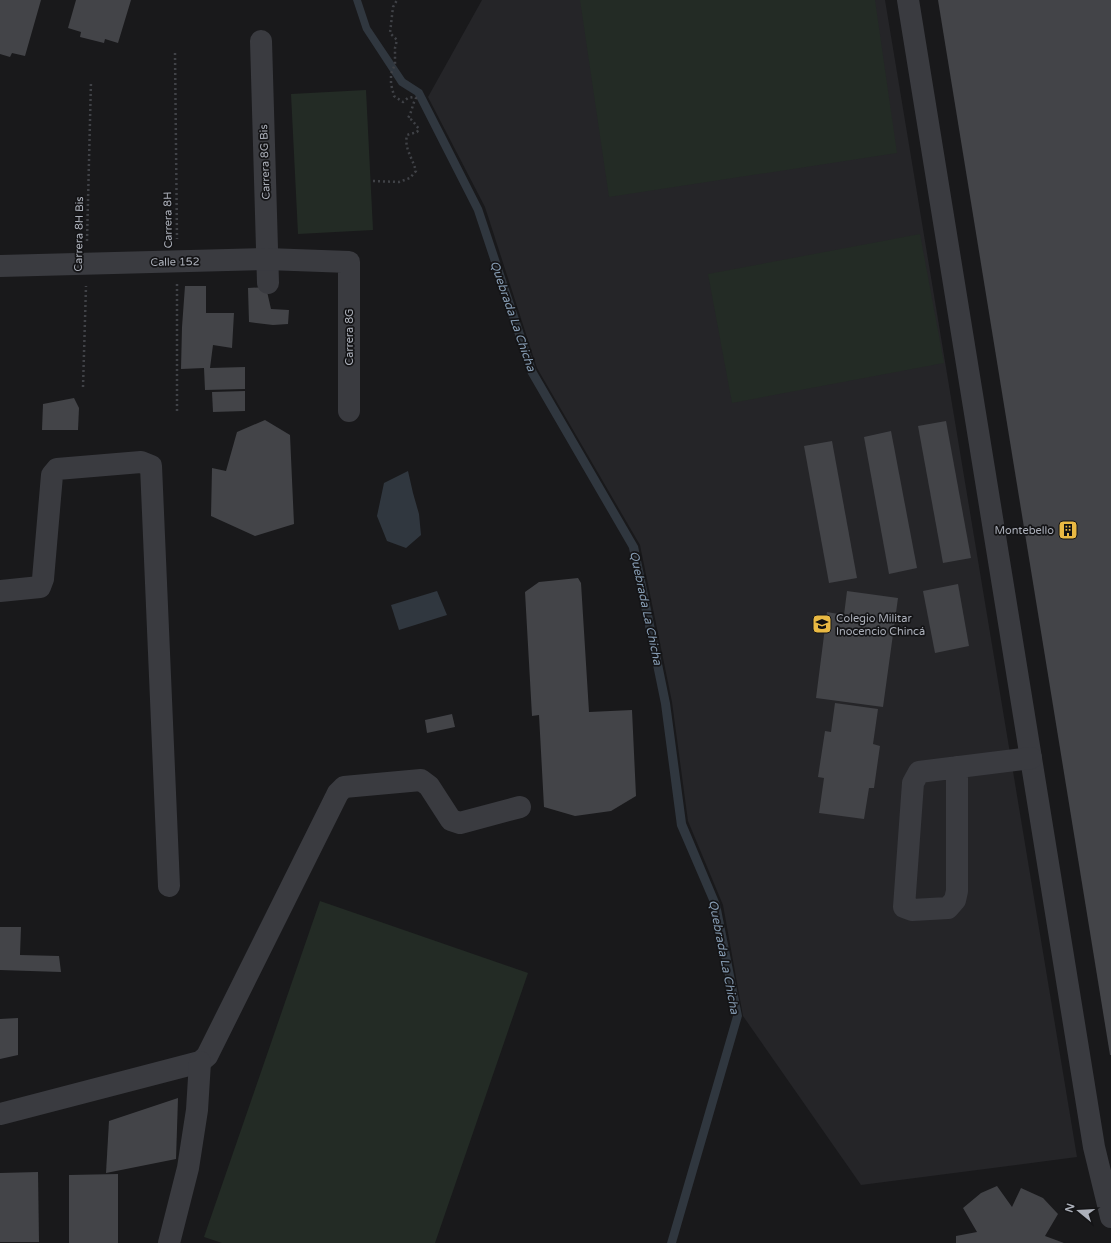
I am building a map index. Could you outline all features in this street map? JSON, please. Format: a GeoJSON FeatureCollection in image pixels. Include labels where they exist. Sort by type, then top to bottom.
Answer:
{"type":"FeatureCollection","features":[{"type":"Feature","properties":{"kind":"street"},"geometry":{"type":"LineString","coordinates":[[908,0],[1031,758],[1102,1147],[1111,1217]]}},
{"type":"Feature","properties":{"kind":"street","name":"Carrera 8G Bis"},"geometry":{"type":"LineString","coordinates":[[261,41],[268,283]]}},
{"type":"Feature","properties":{"kind":"street","name":"Calle 152"},"geometry":{"type":"LineString","coordinates":[[0,266],[267,259],[349,262]]}},
{"type":"Feature","properties":{"kind":"street","name":"Carrera 8G"},"geometry":{"type":"LineString","coordinates":[[349,262],[349,411]]}},
{"type":"Feature","properties":{"kind":"street"},"geometry":{"type":"LineString","coordinates":[[0,591],[40,587],[43,579],[52,475],[57,469],[141,462],[151,466],[169,886]]}},
{"type":"Feature","properties":{"kind":"street"},"geometry":{"type":"LineString","coordinates":[[957,767],[956,900],[948,908],[912,910],[904,907],[913,783],[919,772],[957,767],[1031,758]]}},
{"type":"Feature","properties":{"kind":"street"},"geometry":{"type":"LineString","coordinates":[[0,1114],[200,1062],[207,1056],[338,793],[344,787],[421,780],[429,786],[450,820],[460,823],[520,807]]}},
{"type":"Feature","properties":{"kind":"street"},"geometry":{"type":"LineString","coordinates":[[169,1243],[188,1168],[197,1110],[200,1062]]}},
{"type":"Feature","properties":{"kind":"path"},"geometry":{"type":"LineString","coordinates":[[373,181],[399,182],[410,178],[416,171],[413,160],[405,143],[407,135],[417,132],[419,129],[412,120],[408,118],[411,114],[416,98],[408,98],[403,102],[394,96],[391,84],[391,74],[395,64],[395,48],[397,40],[390,33],[394,7],[397,0]]}},
{"type":"Feature","properties":{"kind":"path","name":"Carrera 8H"},"geometry":{"type":"LineString","coordinates":[[175,53],[177,411]]}},
{"type":"Feature","properties":{"kind":"path","name":"Carrera 8H Bis"},"geometry":{"type":"LineString","coordinates":[[83,387],[91,81]]}},
{"type":"Feature","properties":{"kind":"shaded area","name":"Colegio Militar Inocencio Chincá"},"geometry":{"type":"Polygon","coordinates":[[[482,0],[885,0],[1077,1157],[861,1185],[743,1016],[723,905],[688,821],[672,702],[640,545],[537,368],[485,207],[428,97],[482,0]]]}},
{"type":"Feature","properties":{"kind":"shaded area"},"geometry":{"type":"Polygon","coordinates":[[[580,0],[875,0],[897,153],[609,197],[580,0]]]}},
{"type":"Feature","properties":{"kind":"shaded area"},"geometry":{"type":"Polygon","coordinates":[[[366,90],[373,230],[298,234],[291,94],[366,90]]]}},
{"type":"Feature","properties":{"kind":"shaded area"},"geometry":{"type":"Polygon","coordinates":[[[920,234],[944,363],[732,403],[708,274],[920,234]]]}},
{"type":"Feature","properties":{"kind":"shaded area"},"geometry":{"type":"Polygon","coordinates":[[[320,901],[528,973],[435,1243],[222,1243],[204,1237],[320,901]]]}},
{"type":"Feature","properties":{"kind":"water","name":"Quebrada La Chicha"},"geometry":{"type":"Polygon","coordinates":[[[353,0],[361,0],[370,27],[405,79],[422,90],[482,208],[536,370],[638,546],[670,703],[686,823],[720,904],[742,1016],[676,1243],[667,1243],[733,1016],[711,905],[677,826],[661,704],[629,548],[528,374],[474,211],[415,95],[399,85],[363,30],[353,0]]]}},
{"type":"Feature","properties":{"kind":"water"},"geometry":{"type":"Polygon","coordinates":[[[408,471],[419,514],[421,535],[406,548],[387,541],[377,516],[384,483],[408,471]]]}},
{"type":"Feature","properties":{"kind":"water"},"geometry":{"type":"Polygon","coordinates":[[[437,591],[447,615],[399,630],[391,605],[437,591]]]}},
{"type":"Feature","properties":{"kind":"building"},"geometry":{"type":"Polygon","coordinates":[[[0,0],[41,0],[25,56],[12,53],[10,57],[0,54],[0,0]]]}},
{"type":"Feature","properties":{"kind":"building"},"geometry":{"type":"Polygon","coordinates":[[[76,0],[131,0],[118,43],[105,39],[104,43],[80,37],[81,32],[68,28],[76,0]]]}},
{"type":"Feature","properties":{"kind":"building","name":"Montebello"},"geometry":{"type":"Polygon","coordinates":[[[938,0],[1111,0],[1111,1055],[1110,1055],[938,0]]]}},
{"type":"Feature","properties":{"kind":"building"},"geometry":{"type":"Polygon","coordinates":[[[185,286],[206,286],[206,313],[234,313],[232,348],[213,345],[210,368],[245,367],[245,389],[205,390],[204,368],[181,369],[185,286]]]}},
{"type":"Feature","properties":{"kind":"building"},"geometry":{"type":"Polygon","coordinates":[[[266,287],[271,309],[289,310],[288,324],[273,325],[249,322],[248,288],[266,287]]]}},
{"type":"Feature","properties":{"kind":"building"},"geometry":{"type":"Polygon","coordinates":[[[245,391],[245,411],[213,412],[212,392],[245,391]]]}},
{"type":"Feature","properties":{"kind":"building"},"geometry":{"type":"Polygon","coordinates":[[[74,398],[79,408],[78,430],[42,430],[43,404],[74,398]]]}},
{"type":"Feature","properties":{"kind":"building"},"geometry":{"type":"Polygon","coordinates":[[[265,420],[290,435],[294,524],[255,536],[211,516],[212,468],[226,471],[237,432],[265,420]]]}},
{"type":"Feature","properties":{"kind":"building"},"geometry":{"type":"Polygon","coordinates":[[[946,421],[971,558],[943,563],[918,426],[946,421]]]}},
{"type":"Feature","properties":{"kind":"building"},"geometry":{"type":"Polygon","coordinates":[[[891,431],[917,568],[889,574],[864,437],[891,431]]]}},
{"type":"Feature","properties":{"kind":"building"},"geometry":{"type":"Polygon","coordinates":[[[832,441],[857,578],[829,583],[804,446],[832,441]]]}},
{"type":"Feature","properties":{"kind":"building"},"geometry":{"type":"Polygon","coordinates":[[[578,578],[581,583],[589,712],[632,710],[636,796],[611,811],[575,816],[544,807],[539,715],[532,716],[525,592],[539,582],[578,578]]]}},
{"type":"Feature","properties":{"kind":"building"},"geometry":{"type":"Polygon","coordinates":[[[958,584],[969,646],[935,653],[923,591],[958,584]]]}},
{"type":"Feature","properties":{"kind":"building"},"geometry":{"type":"Polygon","coordinates":[[[847,591],[898,598],[883,707],[816,698],[827,612],[844,615],[847,591]]]}},
{"type":"Feature","properties":{"kind":"building"},"geometry":{"type":"Polygon","coordinates":[[[835,703],[878,709],[873,744],[880,746],[874,788],[869,788],[864,819],[819,813],[824,778],[818,777],[825,731],[831,732],[835,703]]]}},
{"type":"Feature","properties":{"kind":"building"},"geometry":{"type":"Polygon","coordinates":[[[452,714],[455,727],[427,733],[425,720],[452,714]]]}},
{"type":"Feature","properties":{"kind":"building"},"geometry":{"type":"Polygon","coordinates":[[[0,927],[21,927],[20,955],[59,956],[61,972],[0,970],[0,927]]]}},
{"type":"Feature","properties":{"kind":"building"},"geometry":{"type":"Polygon","coordinates":[[[18,1018],[18,1055],[0,1059],[0,1019],[18,1018]]]}},
{"type":"Feature","properties":{"kind":"building"},"geometry":{"type":"Polygon","coordinates":[[[178,1098],[176,1159],[106,1173],[109,1121],[178,1098]]]}},
{"type":"Feature","properties":{"kind":"building"},"geometry":{"type":"Polygon","coordinates":[[[38,1172],[39,1242],[0,1242],[0,1173],[38,1172]]]}},
{"type":"Feature","properties":{"kind":"building"},"geometry":{"type":"Polygon","coordinates":[[[118,1174],[118,1243],[69,1243],[69,1175],[118,1174]]]}},
{"type":"Feature","properties":{"kind":"building"},"geometry":{"type":"Polygon","coordinates":[[[997,1186],[1012,1207],[1021,1188],[1043,1198],[1058,1214],[1045,1236],[1064,1243],[956,1243],[956,1236],[977,1232],[963,1208],[981,1193],[997,1186]]]}},
{"type":"Feature","properties":{"kind":"place","name":"Montebello"},"geometry":{"type":"Point","coordinates":[1068,530]}},
{"type":"Feature","properties":{"kind":"place","name":"Colegio Militar Inocencio Chincá"},"geometry":{"type":"Point","coordinates":[822,624]}}]}
